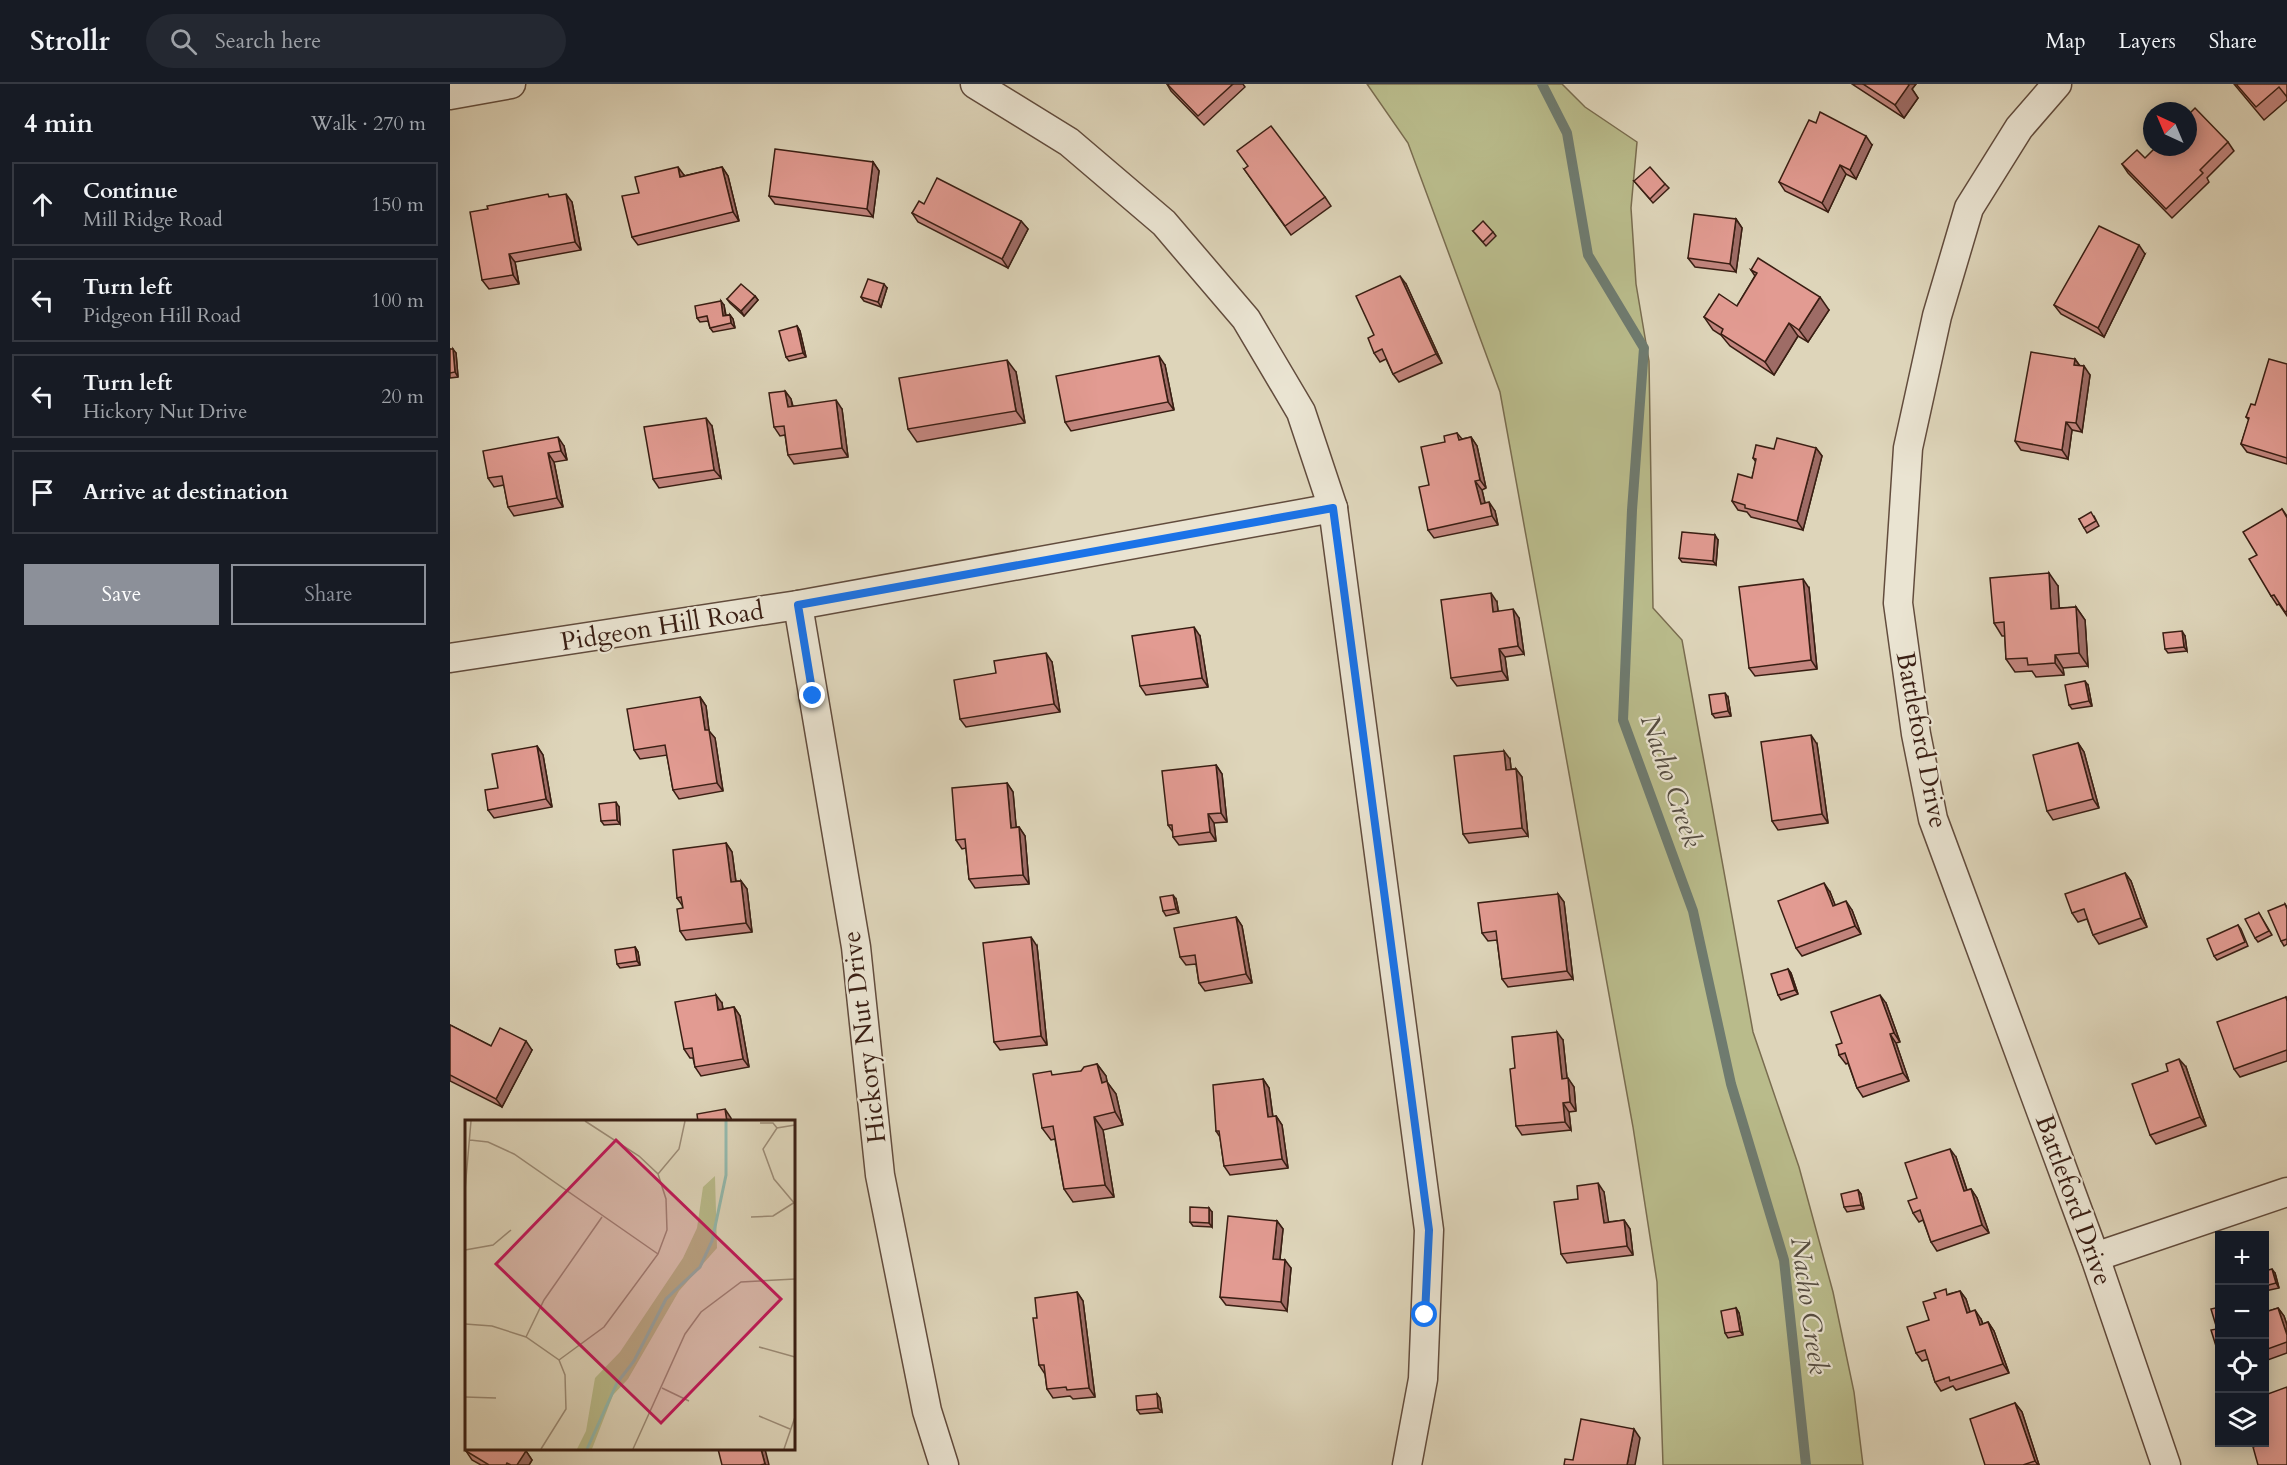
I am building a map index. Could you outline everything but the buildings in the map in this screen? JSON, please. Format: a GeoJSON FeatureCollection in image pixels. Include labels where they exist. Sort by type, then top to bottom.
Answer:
{"type":"FeatureCollection","features":[{"type":"Feature","properties":{"kind":"street"},"geometry":{"type":"LineString","coordinates":[[450,95],[511,84]]}},
{"type":"Feature","properties":{"kind":"street"},"geometry":{"type":"LineString","coordinates":[[975,84],[1069,142],[1164,223],[1239,310],[1301,412],[1333,508],[1429,1230],[1423,1379],[1407,1465]]}},
{"type":"Feature","properties":{"kind":"street","name":"Battleford Drive"},"geometry":{"type":"LineString","coordinates":[[2057,84],[2019,128],[1969,208],[1936,316],[1908,448],[1898,603],[1916,734],[1933,819],[2095,1257],[2166,1465]]}},
{"type":"Feature","properties":{"kind":"street","name":"Pidgeon Hill Road"},"geometry":{"type":"LineString","coordinates":[[450,658],[798,605],[1333,508]]}},
{"type":"Feature","properties":{"kind":"street","name":"Hickory Nut Drive"},"geometry":{"type":"LineString","coordinates":[[798,605],[856,947],[880,1175],[927,1411],[944,1465]]}},
{"type":"Feature","properties":{"kind":"street"},"geometry":{"type":"LineString","coordinates":[[2095,1257],[2287,1192]]}},
{"type":"Feature","properties":{"kind":"green space"},"geometry":{"type":"Polygon","coordinates":[[[1367,84],[1562,84],[1585,107],[1637,142],[1631,208],[1636,284],[1649,361],[1653,608],[1682,640],[1753,1032],[1799,1167],[1833,1292],[1854,1392],[1863,1465],[1663,1465],[1657,1282],[1633,1127],[1500,392],[1408,143],[1367,84]]]}},
{"type":"Feature","properties":{"kind":"waterway","name":"Nacho Creek"},"geometry":{"type":"LineString","coordinates":[[1542,84],[1567,133],[1588,255],[1644,348],[1632,510],[1623,720],[1693,911],[1731,1084],[1784,1260],[1806,1465]]}},
{"type":"Feature","properties":{"kind":"route"},"geometry":{"type":"LineString","coordinates":[[813,696],[798,605],[1333,508],[1429,1230],[1425,1315]]}}]}
